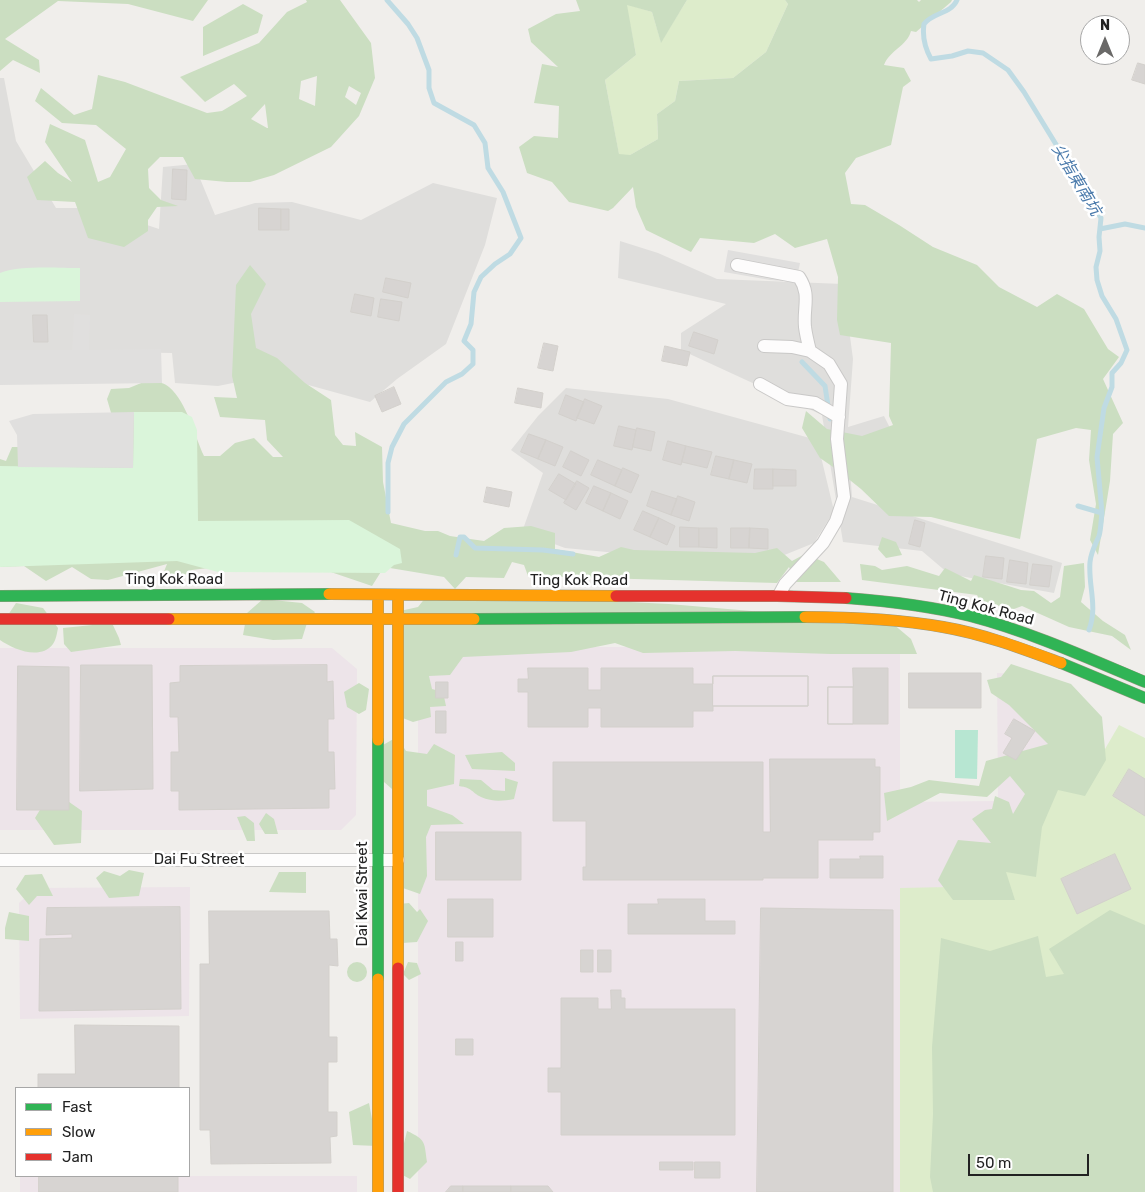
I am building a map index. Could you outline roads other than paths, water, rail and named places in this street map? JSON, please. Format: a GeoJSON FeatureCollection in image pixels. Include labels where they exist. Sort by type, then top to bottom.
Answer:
{"type":"FeatureCollection","features":[{"type":"Feature","properties":{"kind":"main road","name":"Ting Kok Road"},"geometry":{"type":"LineString","coordinates":[[0,596],[169,594],[780,595],[884,602],[946,611],[998,624],[1038,638],[1145,682]]}},
{"type":"Feature","properties":{"kind":"main road","name":"Dai Kwai Street"},"geometry":{"type":"LineString","coordinates":[[378,595],[378,1192]]}},
{"type":"Feature","properties":{"kind":"main road"},"geometry":{"type":"LineString","coordinates":[[398,595],[398,1192]]}},
{"type":"Feature","properties":{"kind":"main road","name":"Ting Kok Road"},"geometry":{"type":"LineString","coordinates":[[0,619],[398,620],[675,616],[885,619],[944,627],[1002,642],[1079,669],[1145,698]]}},
{"type":"Feature","properties":{"kind":"street"},"geometry":{"type":"LineString","coordinates":[[737,265],[799,277],[805,286],[807,299],[805,326],[810,351]]}},
{"type":"Feature","properties":{"kind":"street"},"geometry":{"type":"LineString","coordinates":[[764,346],[792,347],[810,351],[829,364],[841,384],[837,439],[844,497],[836,521],[823,543],[786,584],[780,595]]}},
{"type":"Feature","properties":{"kind":"street"},"geometry":{"type":"LineString","coordinates":[[760,384],[787,399],[815,403],[839,417]]}},
{"type":"Feature","properties":{"kind":"street","name":"Dai Fu Street"},"geometry":{"type":"LineString","coordinates":[[0,860],[398,860]]}},
{"type":"Feature","properties":{"kind":"waterway"},"geometry":{"type":"LineString","coordinates":[[387,0],[408,24],[417,38],[429,70],[429,88],[434,103],[474,125],[485,143],[488,168],[503,192],[521,238],[510,254],[481,277],[474,292],[471,324],[464,341],[473,350],[473,364],[462,374],[446,382],[404,424],[392,447],[388,463],[388,512]]}},
{"type":"Feature","properties":{"kind":"waterway","name":"尖指東南坑"},"geometry":{"type":"LineString","coordinates":[[957,0],[951,8],[932,17],[924,24],[924,42],[931,59],[952,56],[968,51],[983,53],[1008,70],[1024,92],[1101,218],[1100,251],[1096,267],[1097,280],[1102,296],[1116,319],[1127,350],[1121,363],[1112,373],[1112,387],[1104,408],[1097,457],[1102,513]]}},
{"type":"Feature","properties":{"kind":"waterway"},"geometry":{"type":"LineString","coordinates":[[1100,229],[1125,224],[1145,228]]}},
{"type":"Feature","properties":{"kind":"waterway"},"geometry":{"type":"LineString","coordinates":[[802,362],[825,386],[830,419]]}},
{"type":"Feature","properties":{"kind":"waterway"},"geometry":{"type":"LineString","coordinates":[[1078,506],[1102,513],[1099,536],[1090,562],[1093,613],[1089,630]]}},
{"type":"Feature","properties":{"kind":"waterway"},"geometry":{"type":"LineString","coordinates":[[456,555],[460,537],[464,537],[475,548],[543,550],[573,554]]}}]}
